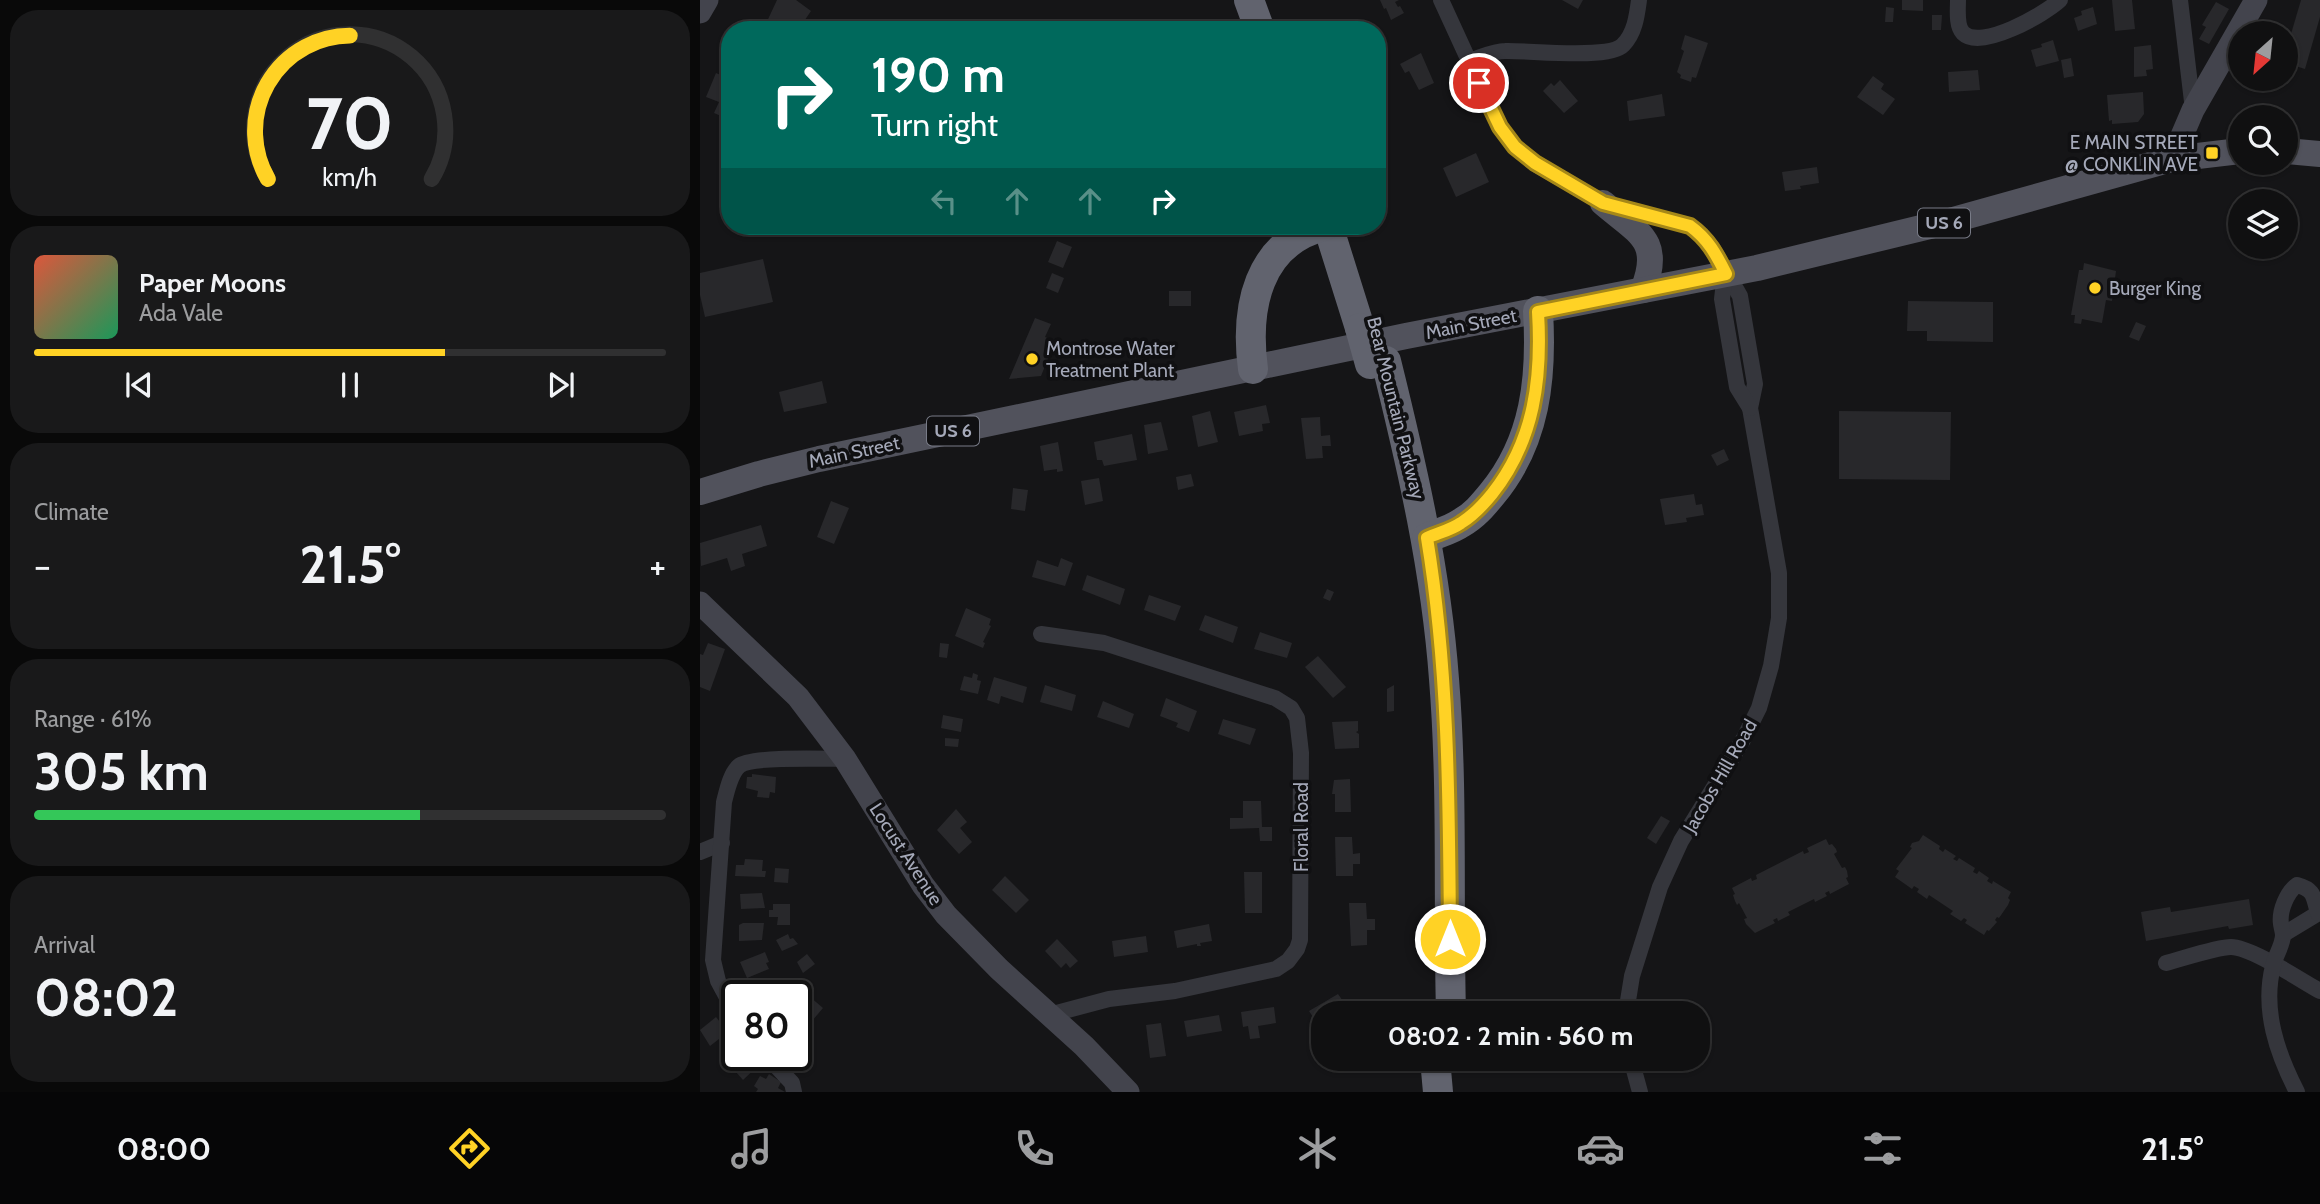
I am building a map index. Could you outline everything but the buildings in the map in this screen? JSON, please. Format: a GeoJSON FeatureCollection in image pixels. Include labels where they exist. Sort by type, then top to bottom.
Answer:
{"type":"FeatureCollection","features":[{"type":"Feature","properties":{"kind":"highway"},"geometry":{"type":"LineString","coordinates":[[1249,0],[1256,21]]}},
{"type":"Feature","properties":{"kind":"highway"},"geometry":{"type":"LineString","coordinates":[[1266,0],[1274,21]]}},
{"type":"Feature","properties":{"kind":"highway","name":"Bear Mountain Parkway"},"geometry":{"type":"LineString","coordinates":[[1330,235],[1368,326]]}},
{"type":"Feature","properties":{"kind":"highway","name":"Bear Mountain Parkway"},"geometry":{"type":"LineString","coordinates":[[1347,235],[1378,362],[1414,471],[1427,538],[1442,652],[1447,730],[1451,1001]]}},
{"type":"Feature","properties":{"kind":"highway"},"geometry":{"type":"LineString","coordinates":[[1253,369],[1249,330],[1252,303],[1262,278],[1287,238]]}},
{"type":"Feature","properties":{"kind":"highway"},"geometry":{"type":"LineString","coordinates":[[1427,538],[1456,526],[1476,512],[1499,485],[1518,452],[1530,425],[1537,388],[1540,356],[1538,312]]}},
{"type":"Feature","properties":{"kind":"highway","name":"Bear Mountain Parkway"},"geometry":{"type":"LineString","coordinates":[[1378,362],[1409,541],[1425,664],[1431,788],[1433,1001]]}},
{"type":"Feature","properties":{"kind":"highway"},"geometry":{"type":"LineString","coordinates":[[1436,1071],[1438,1092]]}},
{"type":"Feature","properties":{"kind":"highway"},"geometry":{"type":"LineString","coordinates":[[1455,1071],[1456,1092]]}},
{"type":"Feature","properties":{"kind":"main road","name":"Main Street"},"geometry":{"type":"LineString","coordinates":[[700,492],[819,459],[1726,274],[1946,222],[2172,159],[2228,152]]}},
{"type":"Feature","properties":{"kind":"main road"},"geometry":{"type":"LineString","coordinates":[[2298,152],[2320,154]]}},
{"type":"Feature","properties":{"kind":"main road"},"geometry":{"type":"LineString","coordinates":[[1603,203],[1643,237],[1648,245],[1651,264],[1643,290]]}},
{"type":"Feature","properties":{"kind":"street"},"geometry":{"type":"LineString","coordinates":[[700,12],[707,0]]}},
{"type":"Feature","properties":{"kind":"street","name":"Jacobs Hill Road"},"geometry":{"type":"LineString","coordinates":[[1441,0],[1500,127],[1515,147],[1535,163],[1603,203],[1690,226],[1712,247],[1740,296],[1755,384],[1751,408],[1779,573],[1779,618],[1771,666],[1759,708],[1743,740],[1681,841],[1660,887],[1632,975],[1628,1001]]}},
{"type":"Feature","properties":{"kind":"street"},"geometry":{"type":"LineString","coordinates":[[1469,61],[1502,51],[1615,51],[1623,45],[1636,23],[1639,0]]}},
{"type":"Feature","properties":{"kind":"street"},"geometry":{"type":"LineString","coordinates":[[1958,0],[1960,29],[1964,35],[1970,37],[2010,30],[2034,19],[2060,0]]}},
{"type":"Feature","properties":{"kind":"street"},"geometry":{"type":"LineString","coordinates":[[2180,0],[2193,110]]}},
{"type":"Feature","properties":{"kind":"street"},"geometry":{"type":"LineString","coordinates":[[2172,159],[2193,110],[2256,0]]}},
{"type":"Feature","properties":{"kind":"street","name":"Locust Avenue"},"geometry":{"type":"LineString","coordinates":[[700,603],[798,697],[845,759],[923,886],[946,915],[999,969],[1084,1046],[1128,1092]]}},
{"type":"Feature","properties":{"kind":"street","name":"Floral Road"},"geometry":{"type":"LineString","coordinates":[[1041,634],[1104,643],[1275,698],[1291,708],[1297,719],[1301,753],[1300,940],[1288,961],[1276,969],[1250,976],[1175,991],[1109,999],[1049,1015]]}},
{"type":"Feature","properties":{"kind":"street"},"geometry":{"type":"LineString","coordinates":[[721,987],[713,960],[724,802],[737,767],[759,761],[845,759]]}},
{"type":"Feature","properties":{"kind":"street"},"geometry":{"type":"LineString","coordinates":[[700,852],[722,843]]}},
{"type":"Feature","properties":{"kind":"street"},"geometry":{"type":"LineString","coordinates":[[2284,934],[2319,912],[2312,891],[2297,885],[2290,890],[2281,917],[2284,934],[2273,965],[2269,998],[2272,1027],[2285,1068],[2297,1092]]}},
{"type":"Feature","properties":{"kind":"street"},"geometry":{"type":"LineString","coordinates":[[2166,962],[2231,947],[2255,953],[2320,991]]}},
{"type":"Feature","properties":{"kind":"street"},"geometry":{"type":"LineString","coordinates":[[781,1071],[792,1083],[794,1092]]}},
{"type":"Feature","properties":{"kind":"street"},"geometry":{"type":"LineString","coordinates":[[1634,1071],[1640,1092]]}},
{"type":"Feature","properties":{"kind":"place","name":"E MAIN STREET @ CONKLIN AVE"},"geometry":{"type":"Point","coordinates":[2212,153]}},
{"type":"Feature","properties":{"kind":"place","name":"Burger King"},"geometry":{"type":"Point","coordinates":[2095,288]}},
{"type":"Feature","properties":{"kind":"place","name":"Montrose Water Treatment Plant"},"geometry":{"type":"Point","coordinates":[1032,359]}},
{"type":"Feature","properties":{"kind":"route"},"geometry":{"type":"LineString","coordinates":[[1450,939],[1446,704],[1427,538],[1462,523],[1476,512],[1511,467],[1530,425],[1534,409],[1540,356],[1538,312],[1726,274],[1712,247],[1690,226],[1603,203],[1535,163],[1515,147],[1500,127],[1479,83]]}}]}
